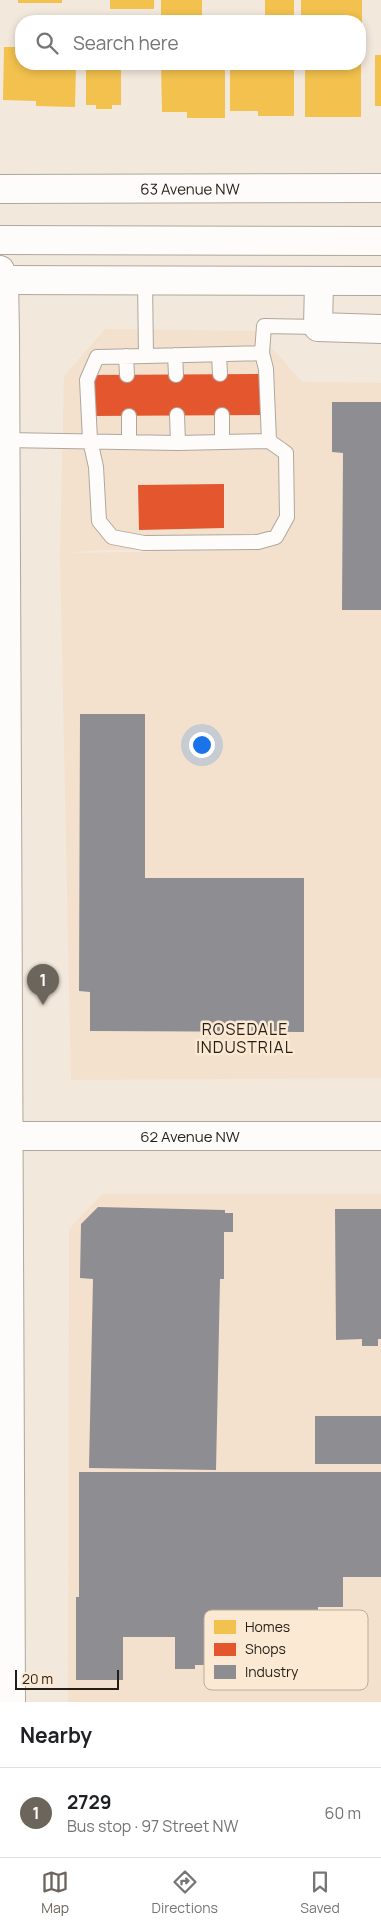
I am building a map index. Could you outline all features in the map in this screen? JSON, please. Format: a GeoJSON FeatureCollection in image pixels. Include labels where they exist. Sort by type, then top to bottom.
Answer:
{"type":"FeatureCollection","features":[{"type":"Feature","properties":{"kind":"street","name":"63 Avenue NW"},"geometry":{"type":"LineString","coordinates":[[0,189],[381,188]]}},
{"type":"Feature","properties":{"kind":"street"},"geometry":{"type":"LineString","coordinates":[[0,240],[381,242]]}},
{"type":"Feature","properties":{"kind":"street"},"geometry":{"type":"LineString","coordinates":[[11,1702],[4,1136],[5,440],[1,277],[319,282],[381,281]]}},
{"type":"Feature","properties":{"kind":"street"},"geometry":{"type":"LineString","coordinates":[[319,282],[318,327],[381,329]]}},
{"type":"Feature","properties":{"kind":"street","name":"62 Avenue NW"},"geometry":{"type":"LineString","coordinates":[[4,1136],[381,1136]]}},
{"type":"Feature","properties":{"kind":"lane"},"geometry":{"type":"LineString","coordinates":[[145,280],[146,356]]}},
{"type":"Feature","properties":{"kind":"lane"},"geometry":{"type":"LineString","coordinates":[[269,441],[266,368],[262,353],[264,326],[318,327]]}},
{"type":"Feature","properties":{"kind":"lane"},"geometry":{"type":"LineString","coordinates":[[5,440],[90,440],[178,443],[269,441],[286,453],[287,517],[276,536],[258,542],[144,544],[112,536],[99,522],[96,467],[90,440],[87,380],[97,357],[262,353]]}},
{"type":"Feature","properties":{"kind":"lane"},"geometry":{"type":"LineString","coordinates":[[175,355],[176,375]]}},
{"type":"Feature","properties":{"kind":"lane"},"geometry":{"type":"LineString","coordinates":[[219,355],[220,374]]}},
{"type":"Feature","properties":{"kind":"lane"},"geometry":{"type":"LineString","coordinates":[[126,356],[127,375]]}},
{"type":"Feature","properties":{"kind":"lane"},"geometry":{"type":"LineString","coordinates":[[177,415],[178,443]]}},
{"type":"Feature","properties":{"kind":"lane"},"geometry":{"type":"LineString","coordinates":[[222,415],[222,442]]}},
{"type":"Feature","properties":{"kind":"lane"},"geometry":{"type":"LineString","coordinates":[[129,416],[130,442]]}},
{"type":"Feature","properties":{"kind":"shaded area"},"geometry":{"type":"Polygon","coordinates":[[[105,329],[257,331],[302,382],[381,383],[381,1078],[71,1080],[60,554],[64,376],[105,329]],[[99,550],[70,553],[248,550],[99,550]]]}},
{"type":"Feature","properties":{"kind":"shaded area"},"geometry":{"type":"Polygon","coordinates":[[[102,1194],[381,1194],[381,1702],[68,1702],[69,1229],[102,1194]]]}},
{"type":"Feature","properties":{"kind":"building: Homes"},"geometry":{"type":"Polygon","coordinates":[[[18,0],[62,0],[62,3],[18,3],[18,0]]]}},
{"type":"Feature","properties":{"kind":"building: Homes"},"geometry":{"type":"Polygon","coordinates":[[[110,0],[154,0],[154,9],[110,9],[110,0]]]}},
{"type":"Feature","properties":{"kind":"building: Homes"},"geometry":{"type":"Polygon","coordinates":[[[161,0],[202,0],[202,15],[161,15],[161,0]]]}},
{"type":"Feature","properties":{"kind":"building: Homes"},"geometry":{"type":"Polygon","coordinates":[[[265,0],[294,0],[294,15],[265,15],[265,0]]]}},
{"type":"Feature","properties":{"kind":"building: Homes"},"geometry":{"type":"Polygon","coordinates":[[[301,0],[362,0],[362,15],[301,15],[301,0]]]}},
{"type":"Feature","properties":{"kind":"building: Homes"},"geometry":{"type":"Polygon","coordinates":[[[4,47],[15,47],[15,70],[76,70],[75,107],[36,106],[36,101],[3,100],[4,47]]]}},
{"type":"Feature","properties":{"kind":"building: Homes"},"geometry":{"type":"Polygon","coordinates":[[[375,55],[381,55],[381,106],[375,106],[375,55]]]}},
{"type":"Feature","properties":{"kind":"building: Homes"},"geometry":{"type":"Polygon","coordinates":[[[86,70],[121,70],[121,105],[112,105],[112,109],[96,109],[96,105],[86,105],[86,70]]]}},
{"type":"Feature","properties":{"kind":"building: Homes"},"geometry":{"type":"Polygon","coordinates":[[[161,70],[225,70],[225,118],[187,118],[187,112],[162,112],[161,70]]]}},
{"type":"Feature","properties":{"kind":"building: Homes"},"geometry":{"type":"Polygon","coordinates":[[[230,70],[294,70],[294,116],[258,116],[258,111],[230,111],[230,70]]]}},
{"type":"Feature","properties":{"kind":"building: Homes"},"geometry":{"type":"Polygon","coordinates":[[[305,70],[361,70],[361,117],[305,117],[305,70]]]}},
{"type":"Feature","properties":{"kind":"building: Shops"},"geometry":{"type":"Polygon","coordinates":[[[262,374],[262,415],[93,416],[93,375],[262,374]]]}},
{"type":"Feature","properties":{"kind":"building: Shops"},"geometry":{"type":"Polygon","coordinates":[[[224,484],[224,528],[139,530],[138,485],[224,484]]]}},
{"type":"Feature","properties":{"kind":"building: Industry"},"geometry":{"type":"Polygon","coordinates":[[[332,402],[381,402],[381,610],[342,610],[343,453],[332,452],[332,402]]]}},
{"type":"Feature","properties":{"kind":"building: Industry"},"geometry":{"type":"Polygon","coordinates":[[[80,714],[145,714],[145,878],[304,878],[304,1032],[90,1031],[90,992],[79,991],[80,714]]]}},
{"type":"Feature","properties":{"kind":"building: Industry"},"geometry":{"type":"Polygon","coordinates":[[[98,1207],[225,1210],[225,1213],[233,1213],[233,1232],[224,1232],[224,1279],[220,1279],[216,1470],[89,1468],[93,1279],[80,1278],[81,1224],[98,1207]]]}},
{"type":"Feature","properties":{"kind":"building: Industry"},"geometry":{"type":"Polygon","coordinates":[[[335,1209],[381,1209],[381,1339],[378,1339],[378,1346],[362,1346],[362,1339],[336,1340],[335,1209]]]}},
{"type":"Feature","properties":{"kind":"building: Industry"},"geometry":{"type":"Polygon","coordinates":[[[315,1416],[381,1416],[381,1464],[315,1464],[315,1416]]]}},
{"type":"Feature","properties":{"kind":"building: Industry"},"geometry":{"type":"Polygon","coordinates":[[[79,1472],[381,1472],[381,1577],[343,1577],[343,1607],[318,1607],[318,1610],[204,1610],[204,1665],[195,1665],[195,1669],[175,1669],[175,1637],[123,1637],[123,1680],[76,1680],[76,1597],[79,1597],[79,1472]]]}},
{"type":"Feature","properties":{"kind":"place","name":"2729"},"geometry":{"type":"Point","coordinates":[43,1005]}},
{"type":"Feature","properties":{"kind":"district","name":"ROSEDALE INDUSTRIAL"},"geometry":{"type":"Point","coordinates":[245,1038]}}]}
